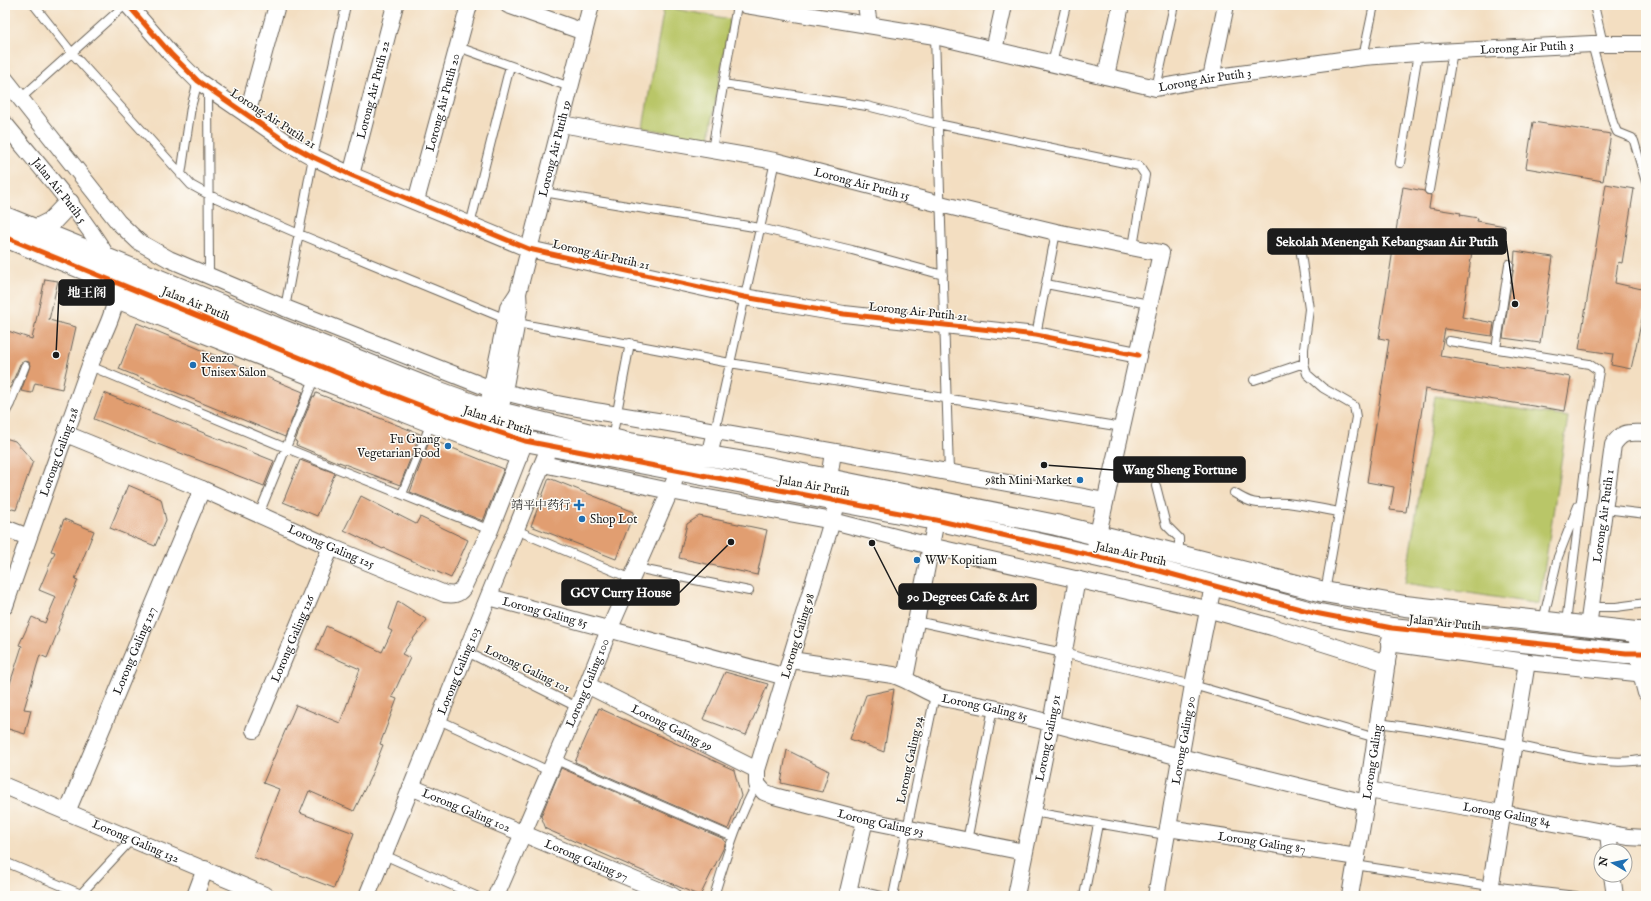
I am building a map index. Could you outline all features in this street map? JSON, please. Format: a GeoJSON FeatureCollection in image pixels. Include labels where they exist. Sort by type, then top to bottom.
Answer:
{"type":"FeatureCollection","features":[{"type":"Feature","properties":{"kind":"street","name":"Lorong Air Putih 21"},"geometry":{"type":"LineString","coordinates":[[126,5],[170,54],[203,84],[288,143],[313,157],[352,175],[529,249],[744,298],[844,314],[1036,335],[1138,356]]}},
{"type":"Feature","properties":{"kind":"street"},"geometry":{"type":"LineString","coordinates":[[247,115],[277,5]]}},
{"type":"Feature","properties":{"kind":"street","name":"Lorong Air Putih 22"},"geometry":{"type":"LineString","coordinates":[[352,175],[395,5]]}},
{"type":"Feature","properties":{"kind":"street","name":"Lorong Air Putih 20"},"geometry":{"type":"LineString","coordinates":[[416,201],[469,5]]}},
{"type":"Feature","properties":{"kind":"street"},"geometry":{"type":"LineString","coordinates":[[508,5],[584,32]]}},
{"type":"Feature","properties":{"kind":"street","name":"Lorong Air Putih 19"},"geometry":{"type":"LineString","coordinates":[[491,420],[512,320],[519,310],[518,293],[591,5]]}},
{"type":"Feature","properties":{"kind":"street","name":"Lorong Air Putih 3"},"geometry":{"type":"LineString","coordinates":[[746,5],[807,10],[868,25],[935,36],[1156,88],[1211,78],[1363,57],[1597,44],[1646,44]]}},
{"type":"Feature","properties":{"kind":"street"},"geometry":{"type":"LineString","coordinates":[[866,5],[868,25]]}},
{"type":"Feature","properties":{"kind":"street"},"geometry":{"type":"LineString","coordinates":[[994,50],[1004,5]]}},
{"type":"Feature","properties":{"kind":"street"},"geometry":{"type":"LineString","coordinates":[[1106,76],[1121,5]]}},
{"type":"Feature","properties":{"kind":"street"},"geometry":{"type":"LineString","coordinates":[[1211,78],[1226,5]]}},
{"type":"Feature","properties":{"kind":"street"},"geometry":{"type":"LineString","coordinates":[[11,90],[118,222],[139,242],[169,259],[210,275],[285,308],[497,390],[530,399],[1106,501]]}},
{"type":"Feature","properties":{"kind":"street","name":"Jalan Air Putih 5"},"geometry":{"type":"LineString","coordinates":[[5,124],[70,203],[96,238],[109,260]]}},
{"type":"Feature","properties":{"kind":"street","name":"Lorong Air Putih 15"},"geometry":{"type":"LineString","coordinates":[[561,124],[775,161],[940,204],[1056,232],[1161,254],[1149,304]]}},
{"type":"Feature","properties":{"kind":"street"},"geometry":{"type":"LineString","coordinates":[[35,230],[51,222],[70,203]]}},
{"type":"Feature","properties":{"kind":"street","name":"Jalan Air Putih"},"geometry":{"type":"LineString","coordinates":[[5,217],[280,330],[426,387],[491,420],[522,449],[546,455],[679,471],[936,520],[1156,570],[1391,635],[1642,653]]}},
{"type":"Feature","properties":{"kind":"street","name":"Jalan Air Putih"},"geometry":{"type":"LineString","coordinates":[[5,237],[117,292],[357,381],[433,418],[491,420],[612,439],[829,479],[1056,526],[1179,555],[1324,592],[1405,606],[1641,632]]}},
{"type":"Feature","properties":{"kind":"street"},"geometry":{"type":"LineString","coordinates":[[109,260],[117,292],[314,379],[522,449]]}},
{"type":"Feature","properties":{"kind":"street","name":"Lorong Galing 128"},"geometry":{"type":"LineString","coordinates":[[5,606],[28,537],[117,292]]}},
{"type":"Feature","properties":{"kind":"street"},"geometry":{"type":"LineString","coordinates":[[1093,556],[1149,304]]}},
{"type":"Feature","properties":{"kind":"street"},"geometry":{"type":"LineString","coordinates":[[280,330],[285,308]]}},
{"type":"Feature","properties":{"kind":"street"},"geometry":{"type":"LineString","coordinates":[[709,456],[715,431]]}},
{"type":"Feature","properties":{"kind":"street","name":"Lorong Air Putih 1"},"geometry":{"type":"LineString","coordinates":[[1588,627],[1612,445],[1618,437],[1625,432],[1646,434]]}},
{"type":"Feature","properties":{"kind":"street","name":"Lorong Galing 125"},"geometry":{"type":"LineString","coordinates":[[66,434],[202,489],[331,547],[444,594],[452,595],[456,595],[463,588],[490,530],[522,449]]}},
{"type":"Feature","properties":{"kind":"street"},"geometry":{"type":"LineString","coordinates":[[829,479],[833,452]]}},
{"type":"Feature","properties":{"kind":"street"},"geometry":{"type":"LineString","coordinates":[[546,455],[670,491],[832,521],[930,546],[1208,609],[1387,663]]}},
{"type":"Feature","properties":{"kind":"street","name":"Lorong Galing 103"},"geometry":{"type":"LineString","coordinates":[[367,896],[546,455]]}},
{"type":"Feature","properties":{"kind":"street","name":"Lorong Galing 100"},"geometry":{"type":"LineString","coordinates":[[496,896],[587,685],[609,630],[679,471]]}},
{"type":"Feature","properties":{"kind":"street","name":"Lorong Galing 127"},"geometry":{"type":"LineString","coordinates":[[67,812],[202,489]]}},
{"type":"Feature","properties":{"kind":"street"},"geometry":{"type":"LineString","coordinates":[[778,511],[781,490]]}},
{"type":"Feature","properties":{"kind":"street","name":"Lorong Galing 98"},"geometry":{"type":"LineString","coordinates":[[757,777],[839,501]]}},
{"type":"Feature","properties":{"kind":"street"},"geometry":{"type":"LineString","coordinates":[[905,678],[936,520]]}},
{"type":"Feature","properties":{"kind":"street"},"geometry":{"type":"LineString","coordinates":[[5,528],[28,537]]}},
{"type":"Feature","properties":{"kind":"street","name":"Lorong Galing 126"},"geometry":{"type":"LineString","coordinates":[[254,730],[331,547]]}},
{"type":"Feature","properties":{"kind":"street","name":"Lorong Galing 91"},"geometry":{"type":"LineString","coordinates":[[1016,896],[1051,723],[1077,580]]}},
{"type":"Feature","properties":{"kind":"street","name":"Lorong Galing 90"},"geometry":{"type":"LineString","coordinates":[[1156,896],[1193,685],[1213,586]]}},
{"type":"Feature","properties":{"kind":"street","name":"Lorong Galing 85"},"geometry":{"type":"LineString","coordinates":[[489,597],[786,676]]}},
{"type":"Feature","properties":{"kind":"street"},"geometry":{"type":"LineString","coordinates":[[1641,632],[1646,693]]}},
{"type":"Feature","properties":{"kind":"street"},"geometry":{"type":"LineString","coordinates":[[1391,635],[1527,662],[1644,674]]}},
{"type":"Feature","properties":{"kind":"street","name":"Lorong Galing"},"geometry":{"type":"LineString","coordinates":[[1350,896],[1367,796],[1391,635]]}},
{"type":"Feature","properties":{"kind":"street","name":"Lorong Galing 85"},"geometry":{"type":"LineString","coordinates":[[791,660],[878,672],[905,678],[935,695],[993,708],[1180,757]]}},
{"type":"Feature","properties":{"kind":"street"},"geometry":{"type":"LineString","coordinates":[[1489,891],[1512,744],[1527,662]]}},
{"type":"Feature","properties":{"kind":"street","name":"Lorong Galing 99"},"geometry":{"type":"LineString","coordinates":[[587,685],[757,777]]}},
{"type":"Feature","properties":{"kind":"street","name":"Lorong Galing 84"},"geometry":{"type":"LineString","coordinates":[[1180,757],[1367,796],[1502,813],[1628,837],[1646,838]]}},
{"type":"Feature","properties":{"kind":"street","name":"Lorong Galing 93"},"geometry":{"type":"LineString","coordinates":[[757,777],[764,792],[774,796],[865,820],[1024,852]]}},
{"type":"Feature","properties":{"kind":"street","name":"Lorong Galing 132"},"geometry":{"type":"LineString","coordinates":[[5,786],[267,896]]}},
{"type":"Feature","properties":{"kind":"street","name":"Lorong Galing 102"},"geometry":{"type":"LineString","coordinates":[[411,787],[522,834]]}},
{"type":"Feature","properties":{"kind":"street"},"geometry":{"type":"LineString","coordinates":[[848,892],[865,820]]}},
{"type":"Feature","properties":{"kind":"street","name":"Lorong Galing 87"},"geometry":{"type":"LineString","coordinates":[[1167,831],[1356,861]]}},
{"type":"Feature","properties":{"kind":"street"},"geometry":{"type":"LineString","coordinates":[[1608,833],[1609,843]]}},
{"type":"Feature","properties":{"kind":"street","name":"Lorong Galing 97"},"geometry":{"type":"LineString","coordinates":[[522,834],[638,890],[673,896]]}},
{"type":"Feature","properties":{"kind":"street"},"geometry":{"type":"LineString","coordinates":[[194,896],[205,869]]}},
{"type":"Feature","properties":{"kind":"street"},"geometry":{"type":"LineString","coordinates":[[1613,883],[1615,896]]}},
{"type":"Feature","properties":{"kind":"lane"},"geometry":{"type":"LineString","coordinates":[[34,5],[72,53],[191,185],[209,195],[299,234],[512,320],[630,344],[730,362],[1122,427]]}},
{"type":"Feature","properties":{"kind":"lane"},"geometry":{"type":"LineString","coordinates":[[11,90],[72,53],[126,5]]}},
{"type":"Feature","properties":{"kind":"lane"},"geometry":{"type":"LineString","coordinates":[[285,308],[313,157],[346,5]]}},
{"type":"Feature","properties":{"kind":"lane"},"geometry":{"type":"LineString","coordinates":[[712,150],[737,5]]}},
{"type":"Feature","properties":{"kind":"lane"},"geometry":{"type":"LineString","coordinates":[[1052,64],[1066,5]]}},
{"type":"Feature","properties":{"kind":"lane"},"geometry":{"type":"LineString","coordinates":[[1156,88],[1174,5]]}},
{"type":"Feature","properties":{"kind":"lane"},"geometry":{"type":"LineString","coordinates":[[1363,57],[1374,5]]}},
{"type":"Feature","properties":{"kind":"lane"},"geometry":{"type":"LineString","coordinates":[[1594,5],[1597,44],[1613,123],[1617,132],[1632,138],[1634,141],[1646,182]]}},
{"type":"Feature","properties":{"kind":"lane"},"geometry":{"type":"LineString","coordinates":[[935,36],[949,472]]}},
{"type":"Feature","properties":{"kind":"lane"},"geometry":{"type":"LineString","coordinates":[[458,47],[570,86]]}},
{"type":"Feature","properties":{"kind":"lane"},"geometry":{"type":"LineString","coordinates":[[1429,190],[1453,51]]}},
{"type":"Feature","properties":{"kind":"lane"},"geometry":{"type":"LineString","coordinates":[[1400,163],[1418,53]]}},
{"type":"Feature","properties":{"kind":"lane"},"geometry":{"type":"LineString","coordinates":[[470,225],[510,66]]}},
{"type":"Feature","properties":{"kind":"lane"},"geometry":{"type":"LineString","coordinates":[[181,175],[191,107],[203,84]]}},
{"type":"Feature","properties":{"kind":"lane"},"geometry":{"type":"LineString","coordinates":[[203,84],[209,195],[210,275]]}},
{"type":"Feature","properties":{"kind":"lane"},"geometry":{"type":"LineString","coordinates":[[724,84],[866,106],[938,124],[1139,166],[1145,175],[1133,247]]}},
{"type":"Feature","properties":{"kind":"lane"},"geometry":{"type":"LineString","coordinates":[[715,431],[775,161]]}},
{"type":"Feature","properties":{"kind":"lane"},"geometry":{"type":"LineString","coordinates":[[543,192],[760,228],[852,250],[943,275]]}},
{"type":"Feature","properties":{"kind":"lane"},"geometry":{"type":"LineString","coordinates":[[1036,335],[1056,232]]}},
{"type":"Feature","properties":{"kind":"lane"},"geometry":{"type":"LineString","coordinates":[[1300,247],[1309,309],[1304,349],[1304,363],[1307,374],[1314,381],[1354,406],[1356,417],[1340,512],[1324,592]]}},
{"type":"Feature","properties":{"kind":"lane"},"geometry":{"type":"LineString","coordinates":[[1496,349],[1509,264]]}},
{"type":"Feature","properties":{"kind":"lane"},"geometry":{"type":"LineString","coordinates":[[1046,284],[1149,304]]}},
{"type":"Feature","properties":{"kind":"lane"},"geometry":{"type":"LineString","coordinates":[[1449,341],[1589,364],[1599,370],[1581,498],[1566,624]]}},
{"type":"Feature","properties":{"kind":"lane"},"geometry":{"type":"LineString","coordinates":[[612,439],[630,344]]}},
{"type":"Feature","properties":{"kind":"lane"},"geometry":{"type":"LineString","coordinates":[[1254,380],[1304,363]]}},
{"type":"Feature","properties":{"kind":"lane"},"geometry":{"type":"LineString","coordinates":[[5,412],[10,404],[25,366]]}},
{"type":"Feature","properties":{"kind":"lane"},"geometry":{"type":"LineString","coordinates":[[90,366],[286,448],[490,530]]}},
{"type":"Feature","properties":{"kind":"lane"},"geometry":{"type":"LineString","coordinates":[[259,514],[314,379]]}},
{"type":"Feature","properties":{"kind":"lane"},"geometry":{"type":"LineString","coordinates":[[402,494],[433,418]]}},
{"type":"Feature","properties":{"kind":"lane"},"geometry":{"type":"LineString","coordinates":[[1156,486],[1161,512],[1166,524],[1179,538],[1179,555]]}},
{"type":"Feature","properties":{"kind":"lane"},"geometry":{"type":"LineString","coordinates":[[1234,493],[1252,503],[1264,505],[1286,503],[1340,512]]}},
{"type":"Feature","properties":{"kind":"lane"},"geometry":{"type":"LineString","coordinates":[[1543,622],[1558,557],[1571,520],[1581,498]]}},
{"type":"Feature","properties":{"kind":"lane"},"geometry":{"type":"LineString","coordinates":[[1604,509],[1646,514]]}},
{"type":"Feature","properties":{"kind":"lane"},"geometry":{"type":"LineString","coordinates":[[516,530],[634,574],[749,591]]}},
{"type":"Feature","properties":{"kind":"lane"},"geometry":{"type":"LineString","coordinates":[[1591,607],[1616,607],[1646,603]]}},
{"type":"Feature","properties":{"kind":"lane"},"geometry":{"type":"LineString","coordinates":[[916,621],[1063,653],[1377,731],[1512,744],[1576,757],[1612,761],[1646,759]]}},
{"type":"Feature","properties":{"kind":"lane","name":"Lorong Galing 101"},"geometry":{"type":"LineString","coordinates":[[467,652],[577,707]]}},
{"type":"Feature","properties":{"kind":"lane","name":"Lorong Galing 94"},"geometry":{"type":"LineString","coordinates":[[893,896],[935,695]]}},
{"type":"Feature","properties":{"kind":"lane"},"geometry":{"type":"LineString","coordinates":[[967,841],[993,708]]}},
{"type":"Feature","properties":{"kind":"lane"},"geometry":{"type":"LineString","coordinates":[[439,720],[733,837]]}},
{"type":"Feature","properties":{"kind":"lane"},"geometry":{"type":"LineString","coordinates":[[714,896],[733,837],[757,777]]}},
{"type":"Feature","properties":{"kind":"lane"},"geometry":{"type":"LineString","coordinates":[[1033,812],[1098,824],[1167,831]]}},
{"type":"Feature","properties":{"kind":"lane"},"geometry":{"type":"LineString","coordinates":[[1084,896],[1098,824]]}},
{"type":"Feature","properties":{"kind":"lane"},"geometry":{"type":"LineString","coordinates":[[5,862],[82,895],[131,840]]}},
{"type":"Feature","properties":{"kind":"lane"},"geometry":{"type":"LineString","coordinates":[[384,855],[476,896]]}},
{"type":"Feature","properties":{"kind":"lane"},"geometry":{"type":"LineString","coordinates":[[1356,861],[1489,891],[1576,896]]}},
{"type":"Feature","properties":{"kind":"lane"},"geometry":{"type":"LineString","coordinates":[[848,892],[881,896]]}},
{"type":"Feature","properties":{"kind":"green space"},"geometry":{"type":"Polygon","coordinates":[[[664,7],[730,19],[709,139],[643,128],[664,7]]]}},
{"type":"Feature","properties":{"kind":"green space"},"geometry":{"type":"Polygon","coordinates":[[[1435,396],[1568,417],[1539,604],[1405,583],[1435,396]]]}},
{"type":"Feature","properties":{"kind":"building"},"geometry":{"type":"Polygon","coordinates":[[[1533,122],[1611,134],[1603,181],[1526,168],[1533,122]]]}},
{"type":"Feature","properties":{"kind":"building"},"geometry":{"type":"Polygon","coordinates":[[[1606,184],[1634,189],[1622,263],[1618,262],[1615,283],[1646,290],[1646,301],[1631,369],[1611,365],[1613,354],[1579,349],[1606,184]]]}},
{"type":"Feature","properties":{"kind":"building"},"geometry":{"type":"Polygon","coordinates":[[[1403,187],[1424,191],[1426,194],[1431,195],[1429,208],[1461,213],[1460,215],[1478,218],[1477,221],[1505,226],[1501,250],[1473,245],[1462,317],[1494,323],[1492,336],[1445,329],[1440,356],[1571,377],[1565,411],[1425,389],[1406,512],[1390,510],[1394,487],[1367,482],[1389,340],[1379,338],[1403,187]]]}},
{"type":"Feature","properties":{"kind":"building"},"geometry":{"type":"Polygon","coordinates":[[[1515,251],[1553,257],[1540,343],[1503,338],[1515,251]]]}},
{"type":"Feature","properties":{"kind":"building"},"geometry":{"type":"Polygon","coordinates":[[[45,279],[58,281],[49,320],[76,327],[62,389],[35,383],[32,393],[21,391],[30,366],[29,362],[25,361],[20,364],[10,388],[5,387],[5,330],[32,339],[45,279]]]}},
{"type":"Feature","properties":{"kind":"building"},"geometry":{"type":"Polygon","coordinates":[[[137,323],[303,392],[285,437],[119,369],[137,323]]]}},
{"type":"Feature","properties":{"kind":"building"},"geometry":{"type":"Polygon","coordinates":[[[104,393],[274,461],[264,486],[94,419],[104,393]]]}},
{"type":"Feature","properties":{"kind":"building"},"geometry":{"type":"Polygon","coordinates":[[[316,393],[420,434],[400,485],[339,463],[296,445],[297,442],[295,441],[313,396],[315,397],[316,393]]]}},
{"type":"Feature","properties":{"kind":"building"},"geometry":{"type":"Polygon","coordinates":[[[5,438],[15,441],[33,461],[16,510],[5,507],[5,438]]]}},
{"type":"Feature","properties":{"kind":"building"},"geometry":{"type":"Polygon","coordinates":[[[430,439],[504,469],[483,521],[410,492],[430,439]]]}},
{"type":"Feature","properties":{"kind":"building"},"geometry":{"type":"Polygon","coordinates":[[[300,460],[335,473],[317,516],[283,502],[300,460]]]}},
{"type":"Feature","properties":{"kind":"building","name":"Shop Lot"},"geometry":{"type":"Polygon","coordinates":[[[549,478],[634,512],[616,559],[531,526],[549,478]]]}},
{"type":"Feature","properties":{"kind":"building"},"geometry":{"type":"Polygon","coordinates":[[[128,485],[161,499],[166,520],[155,546],[110,528],[128,485]]]}},
{"type":"Feature","properties":{"kind":"building"},"geometry":{"type":"Polygon","coordinates":[[[361,496],[416,524],[420,517],[468,540],[451,578],[384,548],[383,549],[344,530],[361,496]]]}},
{"type":"Feature","properties":{"kind":"building"},"geometry":{"type":"Polygon","coordinates":[[[699,516],[767,530],[757,575],[679,558],[687,524],[699,516]]]}},
{"type":"Feature","properties":{"kind":"building"},"geometry":{"type":"Polygon","coordinates":[[[64,519],[94,531],[75,579],[78,580],[47,658],[40,655],[24,709],[31,710],[25,734],[5,728],[5,699],[22,646],[19,645],[32,617],[45,623],[56,597],[39,590],[55,552],[51,551],[64,519]]]}},
{"type":"Feature","properties":{"kind":"building"},"geometry":{"type":"Polygon","coordinates":[[[398,601],[427,620],[402,654],[410,658],[392,697],[397,699],[380,744],[383,745],[370,778],[354,811],[309,791],[300,813],[354,833],[334,888],[253,857],[279,789],[263,783],[296,705],[340,723],[360,669],[316,650],[326,626],[382,652],[392,631],[388,629],[398,601]]]}},
{"type":"Feature","properties":{"kind":"building"},"geometry":{"type":"Polygon","coordinates":[[[725,672],[768,684],[746,735],[703,719],[725,672]]]}},
{"type":"Feature","properties":{"kind":"building"},"geometry":{"type":"Polygon","coordinates":[[[894,689],[884,752],[850,739],[866,695],[894,689]]]}},
{"type":"Feature","properties":{"kind":"building"},"geometry":{"type":"Polygon","coordinates":[[[599,708],[734,770],[741,796],[728,829],[575,762],[599,708]]]}},
{"type":"Feature","properties":{"kind":"building"},"geometry":{"type":"Polygon","coordinates":[[[787,750],[829,771],[822,792],[781,783],[787,750]]]}},
{"type":"Feature","properties":{"kind":"building"},"geometry":{"type":"Polygon","coordinates":[[[561,768],[724,839],[726,842],[700,896],[546,829],[541,816],[561,768]]]}},
{"type":"Feature","properties":{"kind":"cycle path"},"geometry":{"type":"LineString","coordinates":[[128,5],[171,54],[198,81],[288,143],[351,175],[529,249],[744,297],[844,314],[1036,335],[1138,355]]}},
{"type":"Feature","properties":{"kind":"cycle path"},"geometry":{"type":"LineString","coordinates":[[5,237],[357,381],[435,411],[525,441],[936,520],[1156,570],[1315,613],[1392,628],[1626,653],[1646,653]]}},
{"type":"Feature","properties":{"kind":"place","name":"Sekolah Menengah Kebangsaan Air Putih"},"geometry":{"type":"Point","coordinates":[1515,304]}},
{"type":"Feature","properties":{"kind":"place","name":"地王阁"},"geometry":{"type":"Point","coordinates":[56,355]}},
{"type":"Feature","properties":{"kind":"place","name":"Kenzo Unisex Salon"},"geometry":{"type":"Point","coordinates":[193,365]}},
{"type":"Feature","properties":{"kind":"place","name":"Fu Guang Vegetarian Food"},"geometry":{"type":"Point","coordinates":[448,446]}},
{"type":"Feature","properties":{"kind":"place","name":"Wang Sheng Fortune"},"geometry":{"type":"Point","coordinates":[1044,465]}},
{"type":"Feature","properties":{"kind":"place","name":"98th Mini Market"},"geometry":{"type":"Point","coordinates":[1080,480]}},
{"type":"Feature","properties":{"kind":"place","name":"靖平中药行"},"geometry":{"type":"Point","coordinates":[579,505]}},
{"type":"Feature","properties":{"kind":"place","name":"Shop Lot"},"geometry":{"type":"Point","coordinates":[582,519]}},
{"type":"Feature","properties":{"kind":"place","name":"GCV Curry House"},"geometry":{"type":"Point","coordinates":[731,542]}},
{"type":"Feature","properties":{"kind":"place","name":"90 Degrees Cafe & Art"},"geometry":{"type":"Point","coordinates":[872,543]}},
{"type":"Feature","properties":{"kind":"place","name":"WW Kopitiam"},"geometry":{"type":"Point","coordinates":[917,560]}}]}
